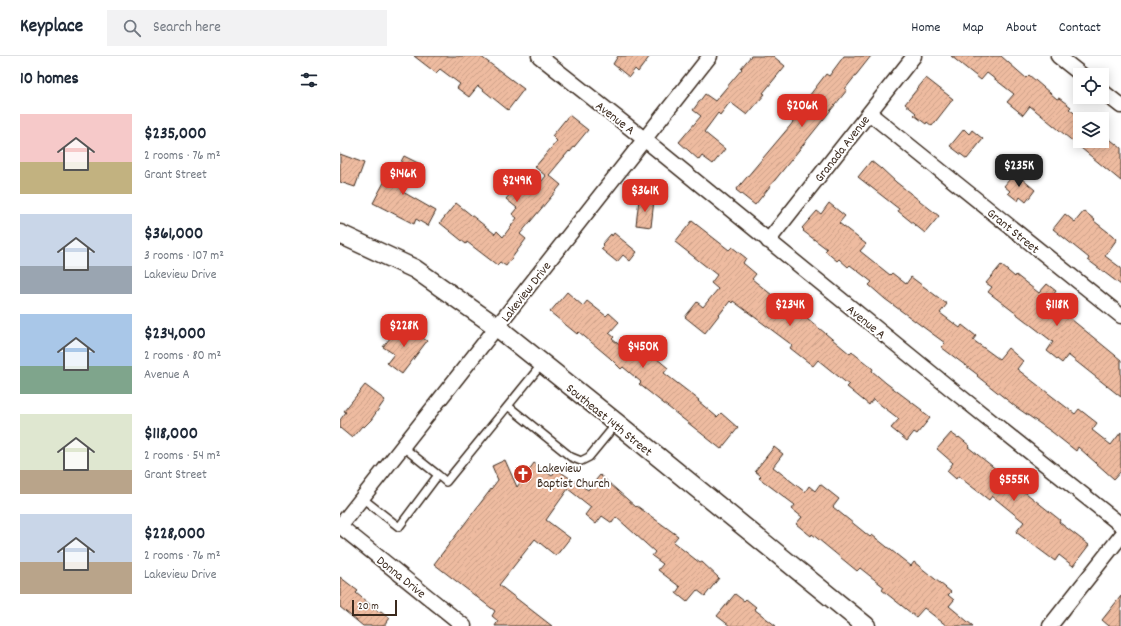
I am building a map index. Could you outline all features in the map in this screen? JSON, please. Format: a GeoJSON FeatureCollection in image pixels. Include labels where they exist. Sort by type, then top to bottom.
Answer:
{"type":"FeatureCollection","features":[{"type":"Feature","properties":{"kind":"street","name":"Avenue A"},"geometry":{"type":"LineString","coordinates":[[539,56],[644,139],[768,241],[1121,525]]}},
{"type":"Feature","properties":{"kind":"street","name":"Lakeview Drive"},"geometry":{"type":"LineString","coordinates":[[340,526],[710,56]]}},
{"type":"Feature","properties":{"kind":"street","name":"Granada Avenue"},"geometry":{"type":"LineString","coordinates":[[768,241],[914,56]]}},
{"type":"Feature","properties":{"kind":"street"},"geometry":{"type":"LineString","coordinates":[[1058,56],[1073,68]]}},
{"type":"Feature","properties":{"kind":"street"},"geometry":{"type":"LineString","coordinates":[[1109,97],[1121,106]]}},
{"type":"Feature","properties":{"kind":"street","name":"Grant Street"},"geometry":{"type":"LineString","coordinates":[[869,113],[1121,316]]}},
{"type":"Feature","properties":{"kind":"street","name":"Southeast 14th Street"},"geometry":{"type":"LineString","coordinates":[[340,234],[415,269],[497,328],[617,423],[866,626]]}},
{"type":"Feature","properties":{"kind":"street","name":"Donna Drive"},"geometry":{"type":"LineString","coordinates":[[340,526],[464,626]]}},
{"type":"Feature","properties":{"kind":"street"},"geometry":{"type":"LineString","coordinates":[[1050,626],[1121,536]]}},
{"type":"Feature","properties":{"kind":"lane"},"geometry":{"type":"LineString","coordinates":[[403,447],[446,482],[542,364]]}},
{"type":"Feature","properties":{"kind":"lane"},"geometry":{"type":"LineString","coordinates":[[508,406],[571,457],[581,461],[589,457],[617,423]]}},
{"type":"Feature","properties":{"kind":"lane"},"geometry":{"type":"LineString","coordinates":[[362,498],[400,527],[438,475]]}},
{"type":"Feature","properties":{"kind":"building"},"geometry":{"type":"Polygon","coordinates":[[[414,56],[480,56],[524,89],[508,110],[478,86],[469,97],[457,88],[460,84],[440,69],[436,73],[414,56]]]}},
{"type":"Feature","properties":{"kind":"building"},"geometry":{"type":"Polygon","coordinates":[[[618,56],[650,56],[638,72],[635,69],[629,77],[613,64],[618,56]]]}},
{"type":"Feature","properties":{"kind":"building"},"geometry":{"type":"Polygon","coordinates":[[[751,56],[773,56],[785,66],[763,93],[765,94],[747,115],[730,102],[720,115],[718,113],[704,132],[725,149],[713,164],[702,156],[699,160],[679,142],[701,116],[693,110],[705,94],[715,101],[751,56]]]}},
{"type":"Feature","properties":{"kind":"building"},"geometry":{"type":"Polygon","coordinates":[[[844,56],[871,56],[845,89],[847,90],[755,205],[736,190],[790,126],[811,98],[809,96],[826,74],[829,76],[844,56]]]}},
{"type":"Feature","properties":{"kind":"building"},"geometry":{"type":"Polygon","coordinates":[[[951,56],[1001,56],[1026,78],[1029,75],[1057,99],[1059,98],[1071,107],[1069,109],[1073,112],[1073,141],[1030,106],[1023,115],[1007,102],[1014,94],[987,73],[981,80],[951,56]]]}},
{"type":"Feature","properties":{"kind":"building"},"geometry":{"type":"Polygon","coordinates":[[[926,78],[953,99],[932,126],[927,122],[926,124],[914,115],[916,113],[905,104],[926,78]]]}},
{"type":"Feature","properties":{"kind":"building"},"geometry":{"type":"Polygon","coordinates":[[[569,115],[588,130],[549,175],[561,185],[520,234],[526,239],[506,266],[500,262],[497,265],[467,242],[466,244],[440,223],[456,203],[495,234],[497,231],[503,237],[517,218],[512,214],[517,208],[506,199],[519,183],[532,193],[546,176],[535,167],[557,141],[552,136],[569,115]]]}},
{"type":"Feature","properties":{"kind":"building"},"geometry":{"type":"Polygon","coordinates":[[[964,129],[969,134],[972,130],[983,139],[967,159],[950,146],[964,129]]]}},
{"type":"Feature","properties":{"kind":"building"},"geometry":{"type":"Polygon","coordinates":[[[1109,139],[1121,148],[1121,181],[1081,148],[1109,148],[1109,139]]]}},
{"type":"Feature","properties":{"kind":"building"},"geometry":{"type":"Polygon","coordinates":[[[340,154],[364,163],[355,187],[340,182],[340,154]]]}},
{"type":"Feature","properties":{"kind":"building"},"geometry":{"type":"Polygon","coordinates":[[[404,156],[418,163],[403,192],[436,211],[428,226],[416,219],[414,224],[373,203],[390,171],[395,173],[404,156]]]}},
{"type":"Feature","properties":{"kind":"building"},"geometry":{"type":"Polygon","coordinates":[[[871,161],[939,216],[925,233],[898,211],[899,209],[858,177],[871,161]]]}},
{"type":"Feature","properties":{"kind":"building"},"geometry":{"type":"Polygon","coordinates":[[[1015,173],[1035,190],[1026,202],[1020,197],[1018,201],[1008,193],[1010,191],[1004,186],[1015,173]]]}},
{"type":"Feature","properties":{"kind":"building"},"geometry":{"type":"Polygon","coordinates":[[[639,199],[654,200],[651,227],[636,225],[639,199]]]}},
{"type":"Feature","properties":{"kind":"building"},"geometry":{"type":"Polygon","coordinates":[[[829,203],[845,216],[839,223],[866,244],[860,251],[890,275],[892,273],[906,284],[911,277],[947,304],[940,313],[960,328],[962,325],[976,336],[973,340],[999,359],[1008,348],[1023,361],[1017,369],[1075,414],[1079,409],[1097,423],[1092,430],[1111,445],[1121,432],[1121,471],[1114,479],[1078,447],[1076,451],[977,376],[978,375],[941,347],[945,343],[885,299],[869,285],[872,282],[850,265],[848,267],[839,259],[837,261],[825,251],[827,249],[803,231],[804,230],[802,228],[817,211],[821,214],[829,203]]]}},
{"type":"Feature","properties":{"kind":"building"},"geometry":{"type":"Polygon","coordinates":[[[1084,211],[1117,239],[1105,256],[1121,268],[1121,285],[1088,260],[1089,258],[1053,229],[1065,214],[1075,222],[1084,211]]]}},
{"type":"Feature","properties":{"kind":"building"},"geometry":{"type":"Polygon","coordinates":[[[692,221],[729,250],[732,247],[746,258],[743,263],[756,274],[752,279],[782,303],[785,299],[850,354],[852,352],[873,369],[872,371],[886,383],[922,410],[921,411],[930,418],[917,434],[914,432],[907,441],[891,428],[899,419],[873,399],[869,405],[847,387],[849,385],[818,360],[813,366],[790,348],[792,345],[733,301],[732,303],[730,301],[705,333],[685,317],[697,302],[703,307],[718,289],[711,283],[717,275],[675,242],[692,221]]]}},
{"type":"Feature","properties":{"kind":"building"},"geometry":{"type":"Polygon","coordinates":[[[614,233],[637,252],[630,261],[623,255],[617,262],[601,249],[604,246],[602,244],[611,234],[612,236],[614,233]]]}},
{"type":"Feature","properties":{"kind":"building"},"geometry":{"type":"Polygon","coordinates":[[[1001,265],[1015,277],[1016,275],[1039,293],[1047,284],[1056,291],[1049,301],[1121,360],[1121,397],[1068,355],[1062,363],[1047,351],[1053,342],[988,292],[992,287],[986,283],[1001,265]]]}},
{"type":"Feature","properties":{"kind":"building"},"geometry":{"type":"Polygon","coordinates":[[[567,292],[583,306],[587,301],[606,316],[609,313],[619,322],[609,333],[614,337],[612,339],[632,355],[642,342],[652,350],[650,353],[668,368],[664,373],[699,400],[698,401],[717,417],[721,413],[738,428],[721,449],[639,384],[641,382],[623,367],[621,369],[579,332],[577,334],[550,312],[567,292]]]}},
{"type":"Feature","properties":{"kind":"building"},"geometry":{"type":"Polygon","coordinates":[[[404,324],[427,341],[402,374],[387,363],[394,354],[383,347],[397,329],[399,331],[404,324]]]}},
{"type":"Feature","properties":{"kind":"building"},"geometry":{"type":"Polygon","coordinates":[[[365,385],[385,400],[371,420],[364,427],[362,426],[352,438],[340,428],[340,420],[346,412],[344,411],[365,385]]]}},
{"type":"Feature","properties":{"kind":"building"},"geometry":{"type":"Polygon","coordinates":[[[951,433],[958,438],[959,437],[970,446],[968,447],[1089,545],[1073,566],[1059,555],[1055,561],[1016,532],[1024,522],[992,496],[989,500],[958,476],[956,479],[947,471],[953,463],[937,449],[951,433]]]}},
{"type":"Feature","properties":{"kind":"building"},"geometry":{"type":"Polygon","coordinates":[[[774,447],[783,454],[773,467],[805,492],[809,486],[815,491],[820,484],[839,499],[833,507],[870,537],[872,535],[911,566],[914,562],[951,592],[948,595],[954,600],[949,606],[973,626],[947,626],[924,608],[916,617],[882,590],[884,587],[860,568],[857,571],[812,534],[811,536],[796,524],[802,517],[792,509],[795,505],[759,478],[761,476],[755,471],[774,447]]]}},
{"type":"Feature","properties":{"kind":"building"},"geometry":{"type":"Polygon","coordinates":[[[505,460],[517,487],[534,463],[552,476],[556,469],[588,490],[600,475],[636,507],[637,506],[678,536],[673,542],[700,563],[702,562],[719,578],[705,596],[697,590],[687,602],[676,593],[680,587],[658,570],[663,564],[652,556],[655,552],[616,517],[612,523],[602,516],[596,524],[585,515],[591,507],[568,489],[546,520],[570,538],[556,556],[535,539],[499,585],[552,626],[495,626],[498,621],[492,616],[495,611],[434,564],[498,480],[492,466],[505,460]]]}},
{"type":"Feature","properties":{"kind":"building"},"geometry":{"type":"Polygon","coordinates":[[[340,577],[358,591],[356,593],[379,612],[381,611],[390,618],[384,626],[363,626],[340,607],[340,577]]]}},
{"type":"Feature","properties":{"kind":"building"},"geometry":{"type":"Polygon","coordinates":[[[735,594],[744,601],[746,599],[756,607],[754,609],[776,626],[730,626],[717,616],[735,594]]]}},
{"type":"Feature","properties":{"kind":"building"},"geometry":{"type":"Polygon","coordinates":[[[1121,596],[1121,626],[1109,626],[1102,620],[1121,596]]]}},
{"type":"Feature","properties":{"kind":"place","name":"Lakeview Baptist Church"},"geometry":{"type":"Point","coordinates":[523,474]}}]}
